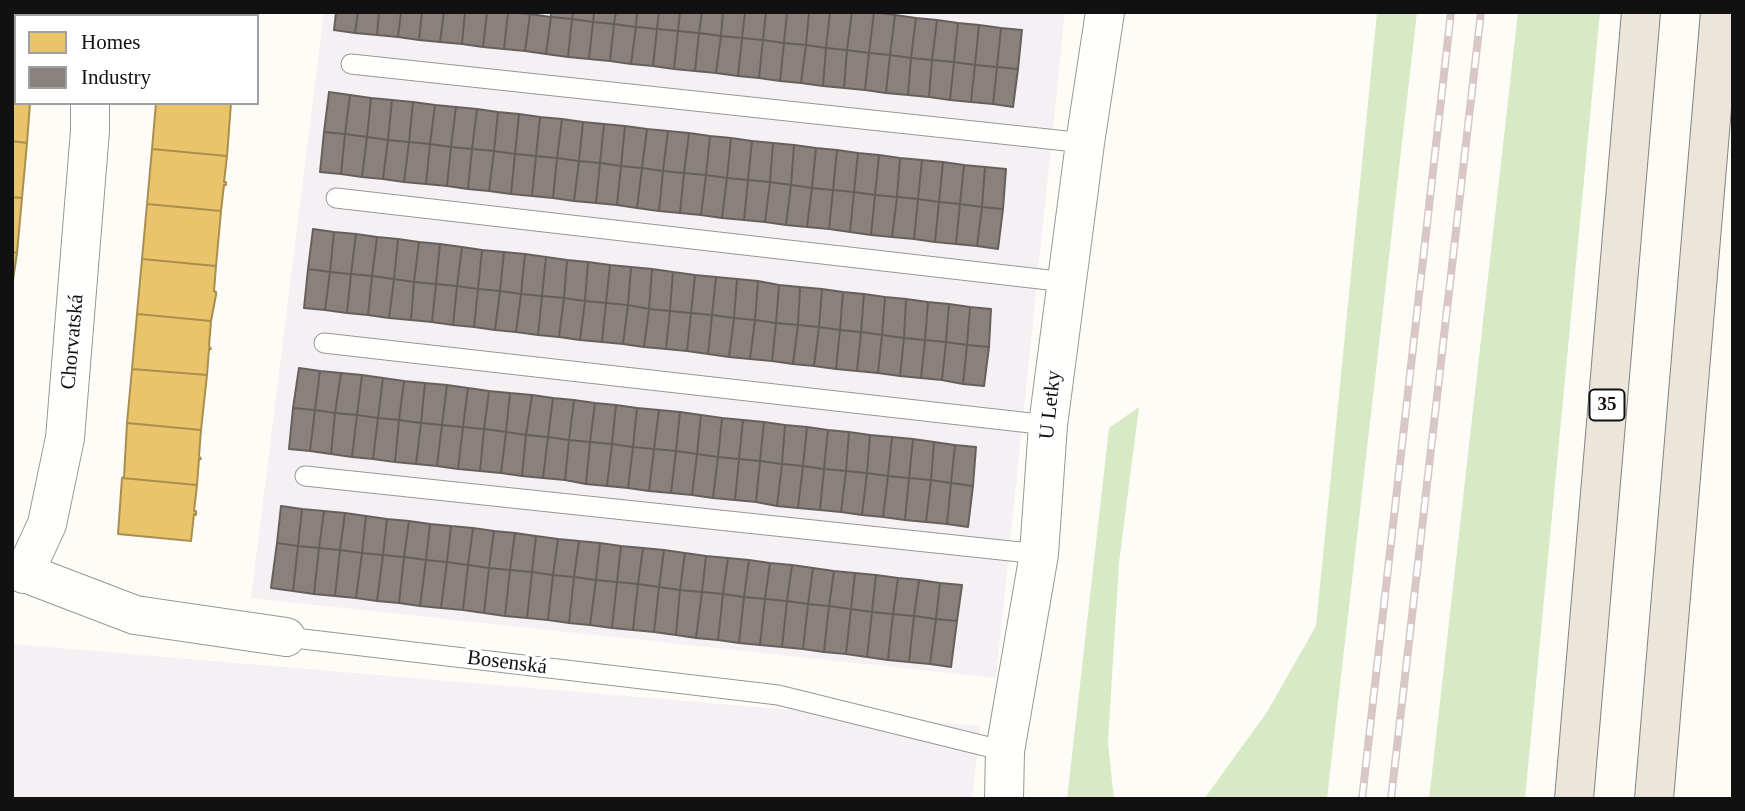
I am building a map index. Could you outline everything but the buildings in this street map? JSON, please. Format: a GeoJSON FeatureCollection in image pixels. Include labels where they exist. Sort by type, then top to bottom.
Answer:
{"type":"FeatureCollection","features":[{"type":"Feature","properties":{"kind":"highway","name":"35"},"geometry":{"type":"LineString","coordinates":[[1574,799],[1641,12]]}},
{"type":"Feature","properties":{"kind":"highway"},"geometry":{"type":"LineString","coordinates":[[1654,799],[1720,12]]}},
{"type":"Feature","properties":{"kind":"street","name":"U Letky"},"geometry":{"type":"LineString","coordinates":[[1004,799],[1005,751],[1039,554],[1048,425],[1105,12]]}},
{"type":"Feature","properties":{"kind":"street","name":"Chorvatská"},"geometry":{"type":"LineString","coordinates":[[18,571],[47,524],[65,438],[90,105]]}},
{"type":"Feature","properties":{"kind":"street","name":"Bosenská"},"geometry":{"type":"LineString","coordinates":[[18,571],[135,615],[286,637]]}},
{"type":"Feature","properties":{"kind":"lane"},"geometry":{"type":"LineString","coordinates":[[351,64],[1085,143]]}},
{"type":"Feature","properties":{"kind":"lane"},"geometry":{"type":"LineString","coordinates":[[336,198],[1066,282]]}},
{"type":"Feature","properties":{"kind":"lane"},"geometry":{"type":"LineString","coordinates":[[324,342],[1048,425]]}},
{"type":"Feature","properties":{"kind":"lane"},"geometry":{"type":"LineString","coordinates":[[305,476],[1039,554]]}},
{"type":"Feature","properties":{"kind":"lane","name":"Bosenská"},"geometry":{"type":"LineString","coordinates":[[286,637],[778,695],[1005,751]]}},
{"type":"Feature","properties":{"kind":"shaded area"},"geometry":{"type":"Polygon","coordinates":[[[324,12],[1065,12],[996,678],[251,598],[324,12]]]}},
{"type":"Feature","properties":{"kind":"shaded area"},"geometry":{"type":"Polygon","coordinates":[[[12,644],[980,726],[972,799],[12,799],[12,644]]]}},
{"type":"Feature","properties":{"kind":"green space"},"geometry":{"type":"Polygon","coordinates":[[[1377,12],[1417,12],[1327,799],[1204,799],[1267,712],[1316,626],[1377,12]]]}},
{"type":"Feature","properties":{"kind":"green space"},"geometry":{"type":"Polygon","coordinates":[[[1518,12],[1600,12],[1525,799],[1429,799],[1518,12]]]}},
{"type":"Feature","properties":{"kind":"green space"},"geometry":{"type":"Polygon","coordinates":[[[1139,407],[1119,563],[1108,743],[1114,799],[1067,799],[1109,428],[1139,407]]]}},
{"type":"Feature","properties":{"kind":"railway"},"geometry":{"type":"LineString","coordinates":[[1362,799],[1451,12]]}},
{"type":"Feature","properties":{"kind":"railway"},"geometry":{"type":"LineString","coordinates":[[1391,799],[1481,12]]}}]}
